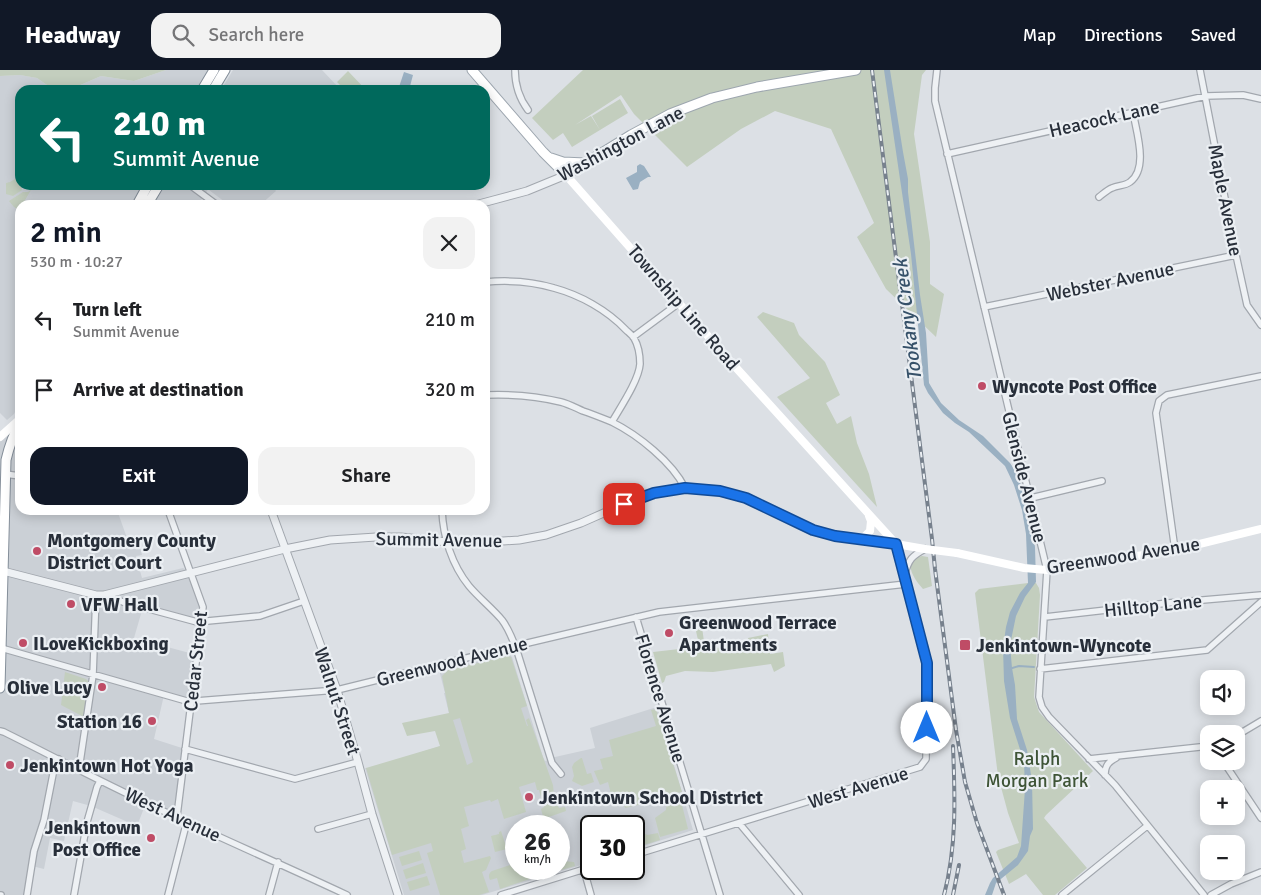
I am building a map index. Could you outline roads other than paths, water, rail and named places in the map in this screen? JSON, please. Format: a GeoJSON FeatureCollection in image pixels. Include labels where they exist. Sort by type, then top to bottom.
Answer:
{"type":"FeatureCollection","features":[{"type":"Feature","properties":{"kind":"main road"},"geometry":{"type":"LineString","coordinates":[[205,85],[214,70]]}},
{"type":"Feature","properties":{"kind":"main road"},"geometry":{"type":"LineString","coordinates":[[216,85],[225,70]]}},
{"type":"Feature","properties":{"kind":"main road","name":"Township Line Road"},"geometry":{"type":"LineString","coordinates":[[472,70],[485,85]]}},
{"type":"Feature","properties":{"kind":"main road","name":"Washington Lane"},"geometry":{"type":"LineString","coordinates":[[566,175],[631,135],[670,114],[712,98],[757,87],[856,70]]}},
{"type":"Feature","properties":{"kind":"main road","name":"Township Line Road"},"geometry":{"type":"LineString","coordinates":[[490,90],[679,304],[896,544]]}},
{"type":"Feature","properties":{"kind":"main road"},"geometry":{"type":"LineString","coordinates":[[549,157],[563,162],[586,163]]}},
{"type":"Feature","properties":{"kind":"main road"},"geometry":{"type":"LineString","coordinates":[[0,437],[15,424]]}},
{"type":"Feature","properties":{"kind":"main road"},"geometry":{"type":"LineString","coordinates":[[0,688],[5,474],[9,447],[15,431]]}},
{"type":"Feature","properties":{"kind":"main road"},"geometry":{"type":"LineString","coordinates":[[854,538],[864,537],[870,531],[871,522],[869,514]]}},
{"type":"Feature","properties":{"kind":"main road","name":"Greenwood Avenue"},"geometry":{"type":"LineString","coordinates":[[896,544],[957,553],[1024,568],[1047,570],[1175,550],[1261,529]]}},
{"type":"Feature","properties":{"kind":"street"},"geometry":{"type":"LineString","coordinates":[[515,70],[519,94],[528,110]]}},
{"type":"Feature","properties":{"kind":"street","name":"Glenside Avenue"},"geometry":{"type":"LineString","coordinates":[[937,70],[935,101],[1047,570],[1039,696],[1042,707],[1049,717],[1115,786],[1204,895]]}},
{"type":"Feature","properties":{"kind":"street","name":"Maple Avenue"},"geometry":{"type":"LineString","coordinates":[[1200,70],[1247,305],[1261,325]]}},
{"type":"Feature","properties":{"kind":"street","name":"Heacock Lane"},"geometry":{"type":"LineString","coordinates":[[947,154],[1206,96],[1243,94],[1261,99]]}},
{"type":"Feature","properties":{"kind":"street"},"geometry":{"type":"LineString","coordinates":[[1099,197],[1111,188],[1129,183],[1139,169],[1140,151],[1133,112]]}},
{"type":"Feature","properties":{"kind":"street","name":"Washington Lane"},"geometry":{"type":"LineString","coordinates":[[490,201],[527,191],[566,175]]}},
{"type":"Feature","properties":{"kind":"street"},"geometry":{"type":"LineString","coordinates":[[197,190],[210,200]]}},
{"type":"Feature","properties":{"kind":"street","name":"Webster Avenue"},"geometry":{"type":"LineString","coordinates":[[984,307],[1236,255]]}},
{"type":"Feature","properties":{"kind":"street"},"geometry":{"type":"LineString","coordinates":[[490,282],[526,282],[567,292],[614,318],[633,338],[640,356],[639,369],[635,381],[612,422]]}},
{"type":"Feature","properties":{"kind":"street"},"geometry":{"type":"LineString","coordinates":[[633,338],[679,304]]}},
{"type":"Feature","properties":{"kind":"street"},"geometry":{"type":"LineString","coordinates":[[1175,550],[1156,413],[1159,401],[1167,395],[1261,377]]}},
{"type":"Feature","properties":{"kind":"street"},"geometry":{"type":"LineString","coordinates":[[490,396],[503,395],[562,402],[612,422],[655,452],[681,480],[685,488]]}},
{"type":"Feature","properties":{"kind":"street"},"geometry":{"type":"LineString","coordinates":[[5,474],[15,475]]}},
{"type":"Feature","properties":{"kind":"street"},"geometry":{"type":"LineString","coordinates":[[1031,498],[1102,481]]}},
{"type":"Feature","properties":{"kind":"street","name":"Summit Avenue"},"geometry":{"type":"LineString","coordinates":[[3,571],[100,595],[285,549],[330,540],[401,537],[447,542],[504,541],[546,535],[654,493],[685,488],[720,491],[746,498],[813,530],[835,536],[896,544]]}},
{"type":"Feature","properties":{"kind":"street","name":"Cedar Street"},"geometry":{"type":"LineString","coordinates":[[170,515],[203,607],[177,816]]}},
{"type":"Feature","properties":{"kind":"street","name":"Walnut Street"},"geometry":{"type":"LineString","coordinates":[[273,515],[337,690],[372,814],[398,895]]}},
{"type":"Feature","properties":{"kind":"street"},"geometry":{"type":"LineString","coordinates":[[443,515],[447,542],[462,577],[480,599],[503,621],[510,634],[552,763],[561,774]]}},
{"type":"Feature","properties":{"kind":"street","name":"West Avenue"},"geometry":{"type":"LineString","coordinates":[[645,852],[920,768],[926,759],[927,663],[896,544]]}},
{"type":"Feature","properties":{"kind":"street"},"geometry":{"type":"LineString","coordinates":[[905,575],[910,560],[914,555],[925,549]]}},
{"type":"Feature","properties":{"kind":"street","name":"Greenwood Avenue"},"geometry":{"type":"LineString","coordinates":[[1,648],[190,702],[337,690],[636,617],[672,611],[906,584]]}},
{"type":"Feature","properties":{"kind":"street","name":"Hilltop Lane"},"geometry":{"type":"LineString","coordinates":[[1045,617],[1261,594]]}},
{"type":"Feature","properties":{"kind":"street"},"geometry":{"type":"LineString","coordinates":[[80,769],[93,675],[100,595],[197,622],[260,616],[304,601]]}},
{"type":"Feature","properties":{"kind":"street"},"geometry":{"type":"LineString","coordinates":[[1040,669],[1207,650],[1261,602]]}},
{"type":"Feature","properties":{"kind":"street","name":"Florence Avenue"},"geometry":{"type":"LineString","coordinates":[[636,617],[720,895]]}},
{"type":"Feature","properties":{"kind":"street"},"geometry":{"type":"LineString","coordinates":[[1245,731],[1261,721]]}},
{"type":"Feature","properties":{"kind":"street","name":"West Avenue"},"geometry":{"type":"LineString","coordinates":[[0,732],[4,732],[80,769],[100,781],[347,895]]}},
{"type":"Feature","properties":{"kind":"street"},"geometry":{"type":"LineString","coordinates":[[1089,759],[1200,747]]}},
{"type":"Feature","properties":{"kind":"street"},"geometry":{"type":"LineString","coordinates":[[185,749],[295,779],[358,762]]}},
{"type":"Feature","properties":{"kind":"street"},"geometry":{"type":"LineString","coordinates":[[1105,775],[1105,769],[1109,761],[1120,756]]}},
{"type":"Feature","properties":{"kind":"street"},"geometry":{"type":"LineString","coordinates":[[27,895],[34,851],[44,820],[54,769],[59,759]]}},
{"type":"Feature","properties":{"kind":"street"},"geometry":{"type":"LineString","coordinates":[[1229,770],[1261,818]]}},
{"type":"Feature","properties":{"kind":"street"},"geometry":{"type":"LineString","coordinates":[[74,895],[88,822],[100,781]]}},
{"type":"Feature","properties":{"kind":"street"},"geometry":{"type":"LineString","coordinates":[[318,829],[372,814]]}},
{"type":"Feature","properties":{"kind":"street"},"geometry":{"type":"LineString","coordinates":[[168,895],[187,821]]}},
{"type":"Feature","properties":{"kind":"street"},"geometry":{"type":"LineString","coordinates":[[739,823],[799,895]]}},
{"type":"Feature","properties":{"kind":"street"},"geometry":{"type":"LineString","coordinates":[[1062,895],[1147,826]]}},
{"type":"Feature","properties":{"kind":"street"},"geometry":{"type":"LineString","coordinates":[[269,895],[278,862]]}},
{"type":"Feature","properties":{"kind":"street"},"geometry":{"type":"LineString","coordinates":[[500,895],[580,871]]}},
{"type":"Feature","properties":{"kind":"street"},"geometry":{"type":"LineString","coordinates":[[1211,895],[1261,872]]}},
{"type":"Feature","properties":{"kind":"street"},"geometry":{"type":"LineString","coordinates":[[587,880],[591,895]]}},
{"type":"Feature","properties":{"kind":"water"},"geometry":{"type":"Polygon","coordinates":[[[884,70],[890,70],[908,179],[920,295],[926,333],[929,383],[941,403],[959,420],[983,436],[1010,463],[1016,472],[1035,547],[1036,582],[1025,597],[1016,616],[1010,645],[1017,719],[1027,750],[1032,781],[1033,829],[1028,851],[1018,865],[996,883],[992,895],[985,895],[990,883],[993,878],[1017,857],[1021,846],[1025,789],[1024,762],[1010,718],[1004,681],[1003,648],[1010,612],[1020,593],[1028,583],[1026,534],[1022,510],[1014,485],[1005,466],[969,432],[943,413],[924,385],[911,254],[884,70]]]}},
{"type":"Feature","properties":{"kind":"water"},"geometry":{"type":"Polygon","coordinates":[[[404,72],[413,75],[410,85],[400,85],[404,72]]]}},
{"type":"Feature","properties":{"kind":"water"},"geometry":{"type":"Polygon","coordinates":[[[640,164],[644,166],[651,177],[640,182],[638,189],[633,190],[626,178],[637,172],[637,166],[640,164]]]}},
{"type":"Feature","properties":{"kind":"waterway"},"geometry":{"type":"LineString","coordinates":[[1009,669],[1019,666],[1034,667]]}},
{"type":"Feature","properties":{"kind":"railway"},"geometry":{"type":"LineString","coordinates":[[872,70],[956,730],[965,782],[977,823],[1004,895]]}},
{"type":"Feature","properties":{"kind":"railway"},"geometry":{"type":"LineString","coordinates":[[944,895],[953,840],[953,746]]}},
{"type":"Feature","properties":{"kind":"railway"},"geometry":{"type":"LineString","coordinates":[[953,895],[959,865]]}},
{"type":"Feature","properties":{"kind":"place","name":"Wyncote Post Office"},"geometry":{"type":"Point","coordinates":[982,386]}},
{"type":"Feature","properties":{"kind":"place","name":"Montgomery County District Court"},"geometry":{"type":"Point","coordinates":[37,551]}},
{"type":"Feature","properties":{"kind":"place","name":"VFW Hall"},"geometry":{"type":"Point","coordinates":[71,604]}},
{"type":"Feature","properties":{"kind":"place","name":"Greenwood Terrace Apartments"},"geometry":{"type":"Point","coordinates":[669,633]}},
{"type":"Feature","properties":{"kind":"place","name":"ILoveKickboxing"},"geometry":{"type":"Point","coordinates":[23,643]}},
{"type":"Feature","properties":{"kind":"place","name":"Jenkintown-Wyncote"},"geometry":{"type":"Point","coordinates":[965,645]}},
{"type":"Feature","properties":{"kind":"place","name":"Olive Lucy"},"geometry":{"type":"Point","coordinates":[102,687]}},
{"type":"Feature","properties":{"kind":"place","name":"Station 16"},"geometry":{"type":"Point","coordinates":[152,721]}},
{"type":"Feature","properties":{"kind":"place","name":"Jenkintown Hot Yoga"},"geometry":{"type":"Point","coordinates":[10,765]}},
{"type":"Feature","properties":{"kind":"place","name":"Jenkintown School District"},"geometry":{"type":"Point","coordinates":[529,797]}},
{"type":"Feature","properties":{"kind":"place","name":"Jenkintown Post Office"},"geometry":{"type":"Point","coordinates":[151,838]}},
{"type":"Feature","properties":{"kind":"water label","name":"Tookany Creek"},"geometry":{"type":"Point","coordinates":[907,320]}},
{"type":"Feature","properties":{"kind":"park label","name":"Ralph Morgan Park"},"geometry":{"type":"Point","coordinates":[1037,769]}}]}
